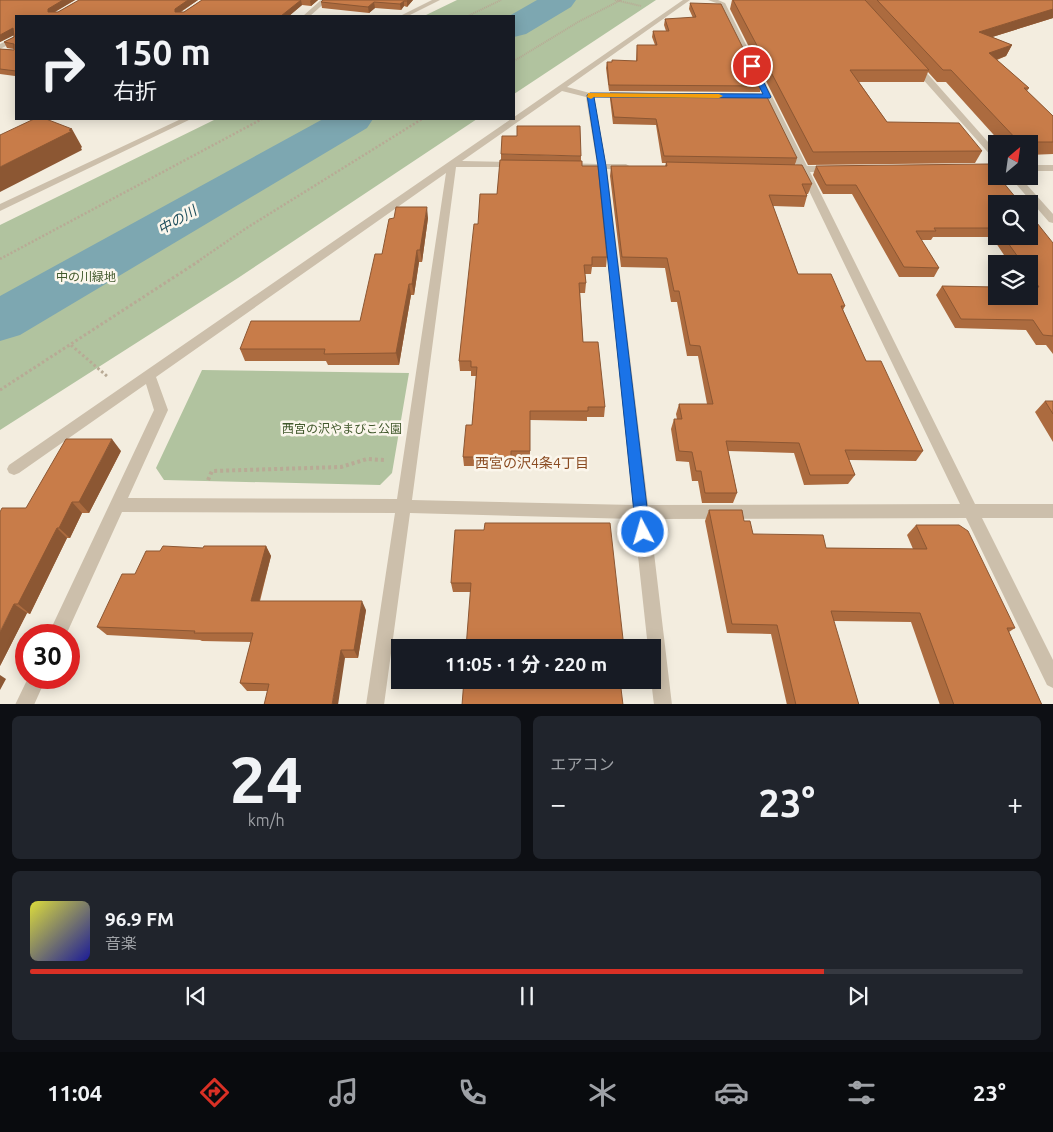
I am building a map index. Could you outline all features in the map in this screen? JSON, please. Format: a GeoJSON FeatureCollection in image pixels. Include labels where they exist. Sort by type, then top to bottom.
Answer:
{"type":"FeatureCollection","features":[{"type":"Feature","properties":{"kind":"street"},"geometry":{"type":"LineString","coordinates":[[307,15],[325,0]]}},
{"type":"Feature","properties":{"kind":"street"},"geometry":{"type":"LineString","coordinates":[[405,15],[437,0]]}},
{"type":"Feature","properties":{"kind":"street"},"geometry":{"type":"LineString","coordinates":[[515,120],[686,0]]}},
{"type":"Feature","properties":{"kind":"street"},"geometry":{"type":"LineString","coordinates":[[711,0],[722,3],[763,97],[804,170],[1053,679]]}},
{"type":"Feature","properties":{"kind":"street"},"geometry":{"type":"LineString","coordinates":[[3,50],[15,39]]}},
{"type":"Feature","properties":{"kind":"street"},"geometry":{"type":"LineString","coordinates":[[910,60],[988,147]]}},
{"type":"Feature","properties":{"kind":"street"},"geometry":{"type":"LineString","coordinates":[[560,88],[590,95],[640,95]]}},
{"type":"Feature","properties":{"kind":"street"},"geometry":{"type":"LineString","coordinates":[[590,95],[602,166],[663,704]]}},
{"type":"Feature","properties":{"kind":"street"},"geometry":{"type":"LineString","coordinates":[[0,208],[185,120]]}},
{"type":"Feature","properties":{"kind":"street"},"geometry":{"type":"LineString","coordinates":[[14,469],[515,120]]}},
{"type":"Feature","properties":{"kind":"street"},"geometry":{"type":"LineString","coordinates":[[452,164],[527,165]]}},
{"type":"Feature","properties":{"kind":"street"},"geometry":{"type":"LineString","coordinates":[[375,704],[452,164]]}},
{"type":"Feature","properties":{"kind":"street"},"geometry":{"type":"LineString","coordinates":[[555,166],[640,167]]}},
{"type":"Feature","properties":{"kind":"street"},"geometry":{"type":"LineString","coordinates":[[967,168],[988,168]]}},
{"type":"Feature","properties":{"kind":"street"},"geometry":{"type":"LineString","coordinates":[[1038,168],[1053,168]]}},
{"type":"Feature","properties":{"kind":"street"},"geometry":{"type":"LineString","coordinates":[[775,169],[842,169]]}},
{"type":"Feature","properties":{"kind":"street"},"geometry":{"type":"LineString","coordinates":[[1022,185],[1053,220]]}},
{"type":"Feature","properties":{"kind":"street"},"geometry":{"type":"LineString","coordinates":[[62,624],[161,410],[149,375]]}},
{"type":"Feature","properties":{"kind":"street"},"geometry":{"type":"LineString","coordinates":[[117,505],[403,506],[641,512],[1053,511]]}},
{"type":"Feature","properties":{"kind":"street"},"geometry":{"type":"LineString","coordinates":[[24,704],[32,689]]}},
{"type":"Feature","properties":{"kind":"path"},"geometry":{"type":"LineString","coordinates":[[470,15],[501,0]]}},
{"type":"Feature","properties":{"kind":"path"},"geometry":{"type":"LineString","coordinates":[[616,0],[642,6],[634,12]]}},
{"type":"Feature","properties":{"kind":"path"},"geometry":{"type":"LineString","coordinates":[[515,61],[578,22],[621,1]]}},
{"type":"Feature","properties":{"kind":"path"},"geometry":{"type":"LineString","coordinates":[[0,259],[260,120]]}},
{"type":"Feature","properties":{"kind":"path"},"geometry":{"type":"LineString","coordinates":[[0,390],[188,270],[245,229],[420,120]]}},
{"type":"Feature","properties":{"kind":"path"},"geometry":{"type":"LineString","coordinates":[[71,345],[124,392]]}},
{"type":"Feature","properties":{"kind":"path"},"geometry":{"type":"LineString","coordinates":[[205,488],[212,471],[341,467],[367,459],[390,460]]}},
{"type":"Feature","properties":{"kind":"green space"},"geometry":{"type":"Polygon","coordinates":[[[457,0],[656,0],[515,93],[515,15],[426,15],[457,0]]]}},
{"type":"Feature","properties":{"kind":"green space","name":"中の川緑地"},"geometry":{"type":"Polygon","coordinates":[[[214,120],[475,120],[238,278],[0,430],[0,225],[214,120]]]}},
{"type":"Feature","properties":{"kind":"green space","name":"西宮の沢やまびこ公園"},"geometry":{"type":"Polygon","coordinates":[[[202,370],[409,373],[392,473],[380,485],[164,480],[156,468],[202,370]]]}},
{"type":"Feature","properties":{"kind":"building"},"geometry":{"type":"Polygon","coordinates":[[[0,0],[63,0],[48,9],[48,12],[58,12],[79,0],[188,0],[175,9],[175,12],[184,12],[202,0],[301,0],[282,15],[15,15],[15,71],[0,69],[0,49],[14,50],[14,44],[4,42],[14,37],[13,28],[0,35],[0,0]]]}},
{"type":"Feature","properties":{"kind":"building"},"geometry":{"type":"Polygon","coordinates":[[[323,0],[408,0],[400,4],[374,2],[368,7],[321,2],[323,0]]]}},
{"type":"Feature","properties":{"kind":"building"},"geometry":{"type":"Polygon","coordinates":[[[733,0],[865,0],[929,70],[850,70],[887,122],[959,123],[982,151],[813,152],[733,0]]]}},
{"type":"Feature","properties":{"kind":"building"},"geometry":{"type":"Polygon","coordinates":[[[877,0],[1053,0],[1053,9],[979,32],[1012,45],[989,53],[1029,88],[1024,88],[1053,116],[1053,142],[1038,142],[1038,135],[1012,135],[951,70],[943,70],[877,0]]]}},
{"type":"Feature","properties":{"kind":"building"},"geometry":{"type":"Polygon","coordinates":[[[690,3],[721,4],[762,86],[609,85],[607,62],[612,62],[612,60],[637,61],[637,45],[657,45],[653,31],[669,31],[665,19],[696,17],[690,3]]]}},
{"type":"Feature","properties":{"kind":"building"},"geometry":{"type":"Polygon","coordinates":[[[610,93],[766,95],[797,158],[664,156],[656,119],[614,117],[610,93]]]}},
{"type":"Feature","properties":{"kind":"building"},"geometry":{"type":"Polygon","coordinates":[[[32,120],[49,120],[72,129],[69,130],[72,131],[0,167],[0,135],[32,120]]]}},
{"type":"Feature","properties":{"kind":"building"},"geometry":{"type":"Polygon","coordinates":[[[517,126],[580,126],[581,156],[501,154],[502,136],[517,136],[517,126]]]}},
{"type":"Feature","properties":{"kind":"building"},"geometry":{"type":"Polygon","coordinates":[[[500,160],[582,161],[582,166],[598,166],[607,257],[592,257],[592,265],[584,265],[586,283],[579,283],[583,342],[598,342],[605,407],[588,407],[588,411],[530,411],[530,451],[511,451],[511,457],[463,457],[466,425],[472,425],[477,367],[471,367],[471,361],[459,361],[474,224],[478,224],[480,194],[497,194],[500,160]]]}},
{"type":"Feature","properties":{"kind":"building"},"geometry":{"type":"Polygon","coordinates":[[[666,162],[802,165],[812,184],[802,184],[807,196],[769,195],[798,274],[831,274],[845,306],[841,306],[866,361],[881,361],[923,451],[845,450],[855,475],[810,475],[799,443],[726,441],[737,493],[705,493],[701,471],[696,471],[692,452],[679,451],[674,419],[682,419],[679,404],[713,404],[700,346],[690,345],[679,291],[674,291],[667,258],[622,257],[611,166],[667,166],[666,162]]]}},
{"type":"Feature","properties":{"kind":"building"},"geometry":{"type":"Polygon","coordinates":[[[988,164],[988,185],[1005,185],[1014,195],[988,195],[988,228],[934,228],[936,231],[916,231],[939,268],[904,267],[856,185],[826,185],[816,166],[988,164]]]}},
{"type":"Feature","properties":{"kind":"building"},"geometry":{"type":"Polygon","coordinates":[[[396,207],[427,207],[420,250],[417,250],[412,284],[409,284],[396,353],[324,354],[325,349],[240,349],[251,321],[360,321],[375,254],[382,254],[389,219],[394,218],[396,207]]]}},
{"type":"Feature","properties":{"kind":"building"},"geometry":{"type":"Polygon","coordinates":[[[1038,224],[1053,243],[1053,336],[1043,335],[1033,320],[961,319],[942,286],[988,287],[988,305],[1038,305],[1038,255],[1017,255],[1009,245],[1038,245],[1038,224]]]}},
{"type":"Feature","properties":{"kind":"building"},"geometry":{"type":"Polygon","coordinates":[[[1045,401],[1053,401],[1053,414],[1045,401]]]}},
{"type":"Feature","properties":{"kind":"building"},"geometry":{"type":"Polygon","coordinates":[[[66,439],[112,439],[79,502],[72,502],[18,604],[14,604],[0,632],[0,512],[2,508],[26,508],[66,439]]]}},
{"type":"Feature","properties":{"kind":"building"},"geometry":{"type":"Polygon","coordinates":[[[709,510],[742,510],[744,521],[750,521],[753,534],[823,535],[826,548],[927,549],[916,525],[959,525],[968,531],[1015,628],[1007,628],[1042,704],[954,704],[920,613],[831,611],[859,704],[796,704],[777,625],[732,624],[709,510]]]}},
{"type":"Feature","properties":{"kind":"building"},"geometry":{"type":"Polygon","coordinates":[[[485,523],[610,523],[623,639],[467,639],[471,583],[451,583],[455,530],[484,530],[485,523]]]}},
{"type":"Feature","properties":{"kind":"building"},"geometry":{"type":"Polygon","coordinates":[[[163,546],[203,548],[204,546],[266,546],[251,601],[362,601],[354,650],[341,650],[332,704],[264,704],[269,684],[240,683],[253,633],[194,633],[195,631],[97,627],[122,574],[135,574],[146,551],[160,551],[163,546]]]}},
{"type":"Feature","properties":{"kind":"building"},"geometry":{"type":"Polygon","coordinates":[[[463,689],[621,689],[623,704],[462,704],[463,689]]]}},
{"type":"Feature","properties":{"kind":"waterway","name":"中の川"},"geometry":{"type":"LineString","coordinates":[[515,26],[560,0]]}},
{"type":"Feature","properties":{"kind":"waterway","name":"中の川"},"geometry":{"type":"LineString","coordinates":[[0,321],[351,120]]}},
{"type":"Feature","properties":{"kind":"slow traffic"},"geometry":{"type":"LineString","coordinates":[[591,97],[590,95],[719,96]]}},
{"type":"Feature","properties":{"kind":"district","name":"西宮の沢4条4丁目"},"geometry":{"type":"Point","coordinates":[532,463]}},
{"type":"Feature","properties":{"kind":"route"},"geometry":{"type":"LineString","coordinates":[[643,532],[602,166],[590,95],[768,97],[752,66]]}}]}
